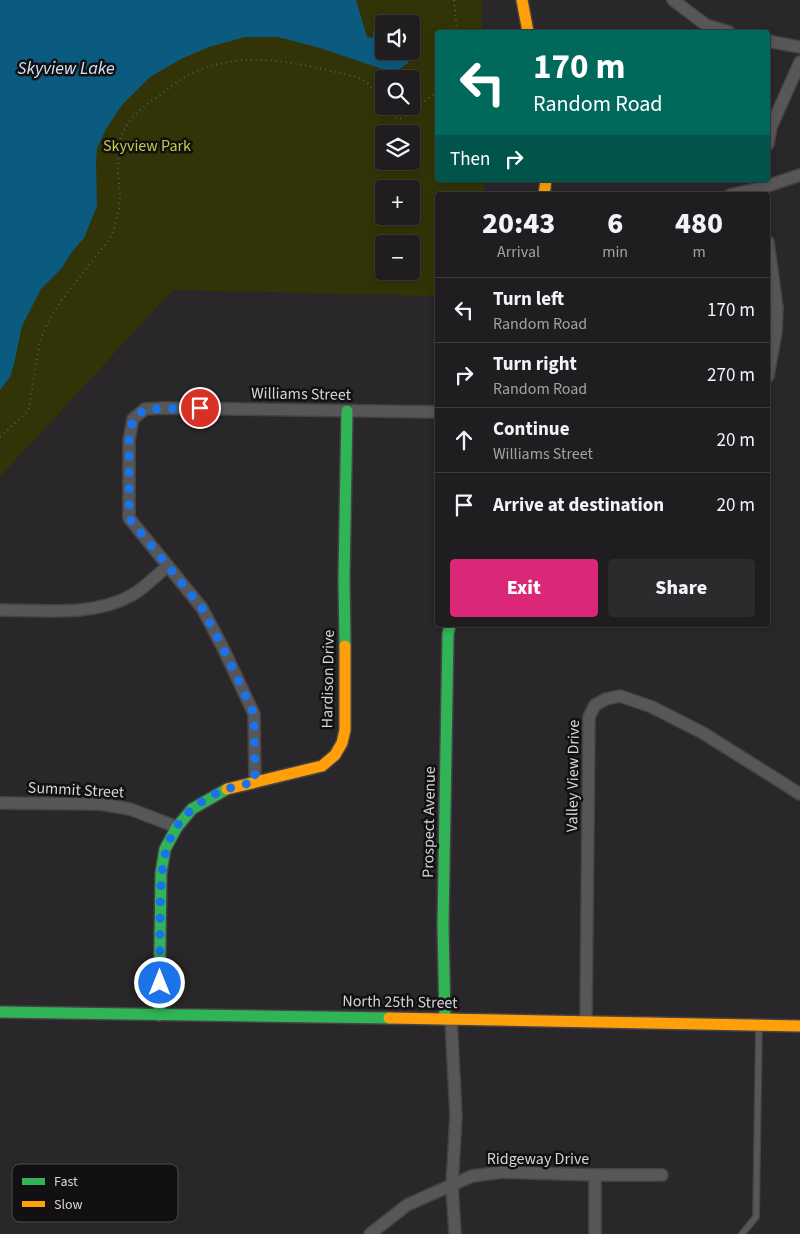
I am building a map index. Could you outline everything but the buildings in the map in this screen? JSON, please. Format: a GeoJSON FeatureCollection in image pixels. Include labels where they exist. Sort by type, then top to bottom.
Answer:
{"type":"FeatureCollection","features":[{"type":"Feature","properties":{"kind":"street"},"geometry":{"type":"LineString","coordinates":[[522,0],[528,30]]}},
{"type":"Feature","properties":{"kind":"street"},"geometry":{"type":"LineString","coordinates":[[673,0],[706,24],[723,30]]}},
{"type":"Feature","properties":{"kind":"street"},"geometry":{"type":"LineString","coordinates":[[770,41],[800,47]]}},
{"type":"Feature","properties":{"kind":"street"},"geometry":{"type":"LineString","coordinates":[[770,133],[800,62]]}},
{"type":"Feature","properties":{"kind":"street"},"geometry":{"type":"LineString","coordinates":[[744,192],[800,175]]}},
{"type":"Feature","properties":{"kind":"street"},"geometry":{"type":"LineString","coordinates":[[770,257],[777,308],[776,331],[770,365]]}},
{"type":"Feature","properties":{"kind":"street","name":"Williams Street"},"geometry":{"type":"LineString","coordinates":[[255,782],[254,714],[202,608],[129,518],[129,440],[133,419],[145,409],[164,408],[435,412]]}},
{"type":"Feature","properties":{"kind":"street","name":"Hardison Drive"},"geometry":{"type":"LineString","coordinates":[[159,1015],[160,873],[165,850],[177,827],[192,809],[214,794],[322,766],[335,755],[342,743],[345,730],[344,578],[347,411]]}},
{"type":"Feature","properties":{"kind":"street"},"geometry":{"type":"LineString","coordinates":[[0,610],[89,610],[110,606],[133,595],[168,566]]}},
{"type":"Feature","properties":{"kind":"street","name":"Prospect Avenue"},"geometry":{"type":"LineString","coordinates":[[450,627],[444,887],[448,1019],[456,1116],[452,1185],[455,1234]]}},
{"type":"Feature","properties":{"kind":"street","name":"Valley View Drive"},"geometry":{"type":"LineString","coordinates":[[586,1021],[589,717],[595,705],[606,699],[620,696],[652,707],[703,733],[800,794]]}},
{"type":"Feature","properties":{"kind":"street","name":"Summit Street"},"geometry":{"type":"LineString","coordinates":[[0,803],[100,804],[130,809],[177,827]]}},
{"type":"Feature","properties":{"kind":"street","name":"North 25th Street"},"geometry":{"type":"LineString","coordinates":[[0,1012],[800,1026]]}},
{"type":"Feature","properties":{"kind":"street","name":"Ridgeway Drive"},"geometry":{"type":"LineString","coordinates":[[370,1234],[407,1205],[472,1176],[503,1172],[595,1175],[662,1174]]}},
{"type":"Feature","properties":{"kind":"street"},"geometry":{"type":"LineString","coordinates":[[595,1175],[595,1234]]}},
{"type":"Feature","properties":{"kind":"lane"},"geometry":{"type":"LineString","coordinates":[[742,1234],[756,1217],[759,1025]]}},
{"type":"Feature","properties":{"kind":"path"},"geometry":{"type":"LineString","coordinates":[[454,0],[457,30]]}},
{"type":"Feature","properties":{"kind":"path"},"geometry":{"type":"LineString","coordinates":[[0,436],[29,408],[40,341],[46,326],[60,302],[109,240],[119,209],[118,168],[121,135],[133,117],[149,103],[188,75],[218,64],[243,60],[270,59],[357,77],[371,86],[393,118],[403,118],[435,93]]}},
{"type":"Feature","properties":{"kind":"green space","name":"Skyview Park"},"geometry":{"type":"Polygon","coordinates":[[[0,0],[482,0],[482,30],[435,30],[435,182],[484,182],[484,192],[435,192],[435,296],[173,290],[0,477],[0,0]]]}},
{"type":"Feature","properties":{"kind":"water","name":"Skyview Lake"},"geometry":{"type":"Polygon","coordinates":[[[0,0],[356,0],[367,37],[373,38],[373,32],[375,31],[375,60],[408,60],[408,63],[399,69],[385,70],[320,48],[278,37],[245,37],[209,47],[181,59],[150,77],[122,105],[106,129],[97,148],[97,206],[84,238],[61,269],[41,289],[22,326],[10,377],[0,390],[0,0]]]}},
{"type":"Feature","properties":{"kind":"traffic: fast"},"geometry":{"type":"LineString","coordinates":[[345,646],[344,578],[347,411]]}},
{"type":"Feature","properties":{"kind":"traffic: fast"},"geometry":{"type":"LineString","coordinates":[[445,1019],[443,925],[450,627]]}},
{"type":"Feature","properties":{"kind":"traffic: fast"},"geometry":{"type":"LineString","coordinates":[[159,1015],[161,873],[165,849],[177,827],[192,809],[227,789]]}},
{"type":"Feature","properties":{"kind":"traffic: fast"},"geometry":{"type":"LineString","coordinates":[[0,1012],[389,1018]]}},
{"type":"Feature","properties":{"kind":"traffic: slow"},"geometry":{"type":"LineString","coordinates":[[522,0],[528,30]]}},
{"type":"Feature","properties":{"kind":"traffic: slow"},"geometry":{"type":"LineString","coordinates":[[544,192],[546,182]]}},
{"type":"Feature","properties":{"kind":"traffic: slow"},"geometry":{"type":"LineString","coordinates":[[227,789],[322,766],[335,755],[342,743],[345,730],[345,646]]}},
{"type":"Feature","properties":{"kind":"traffic: slow"},"geometry":{"type":"LineString","coordinates":[[389,1018],[800,1026]]}},
{"type":"Feature","properties":{"kind":"route"},"geometry":{"type":"LineString","coordinates":[[160,983],[160,873],[165,850],[172,835],[192,809],[214,794],[229,788],[255,782],[254,714],[223,648],[202,608],[129,518],[129,440],[133,419],[145,409],[200,408]]}}]}
